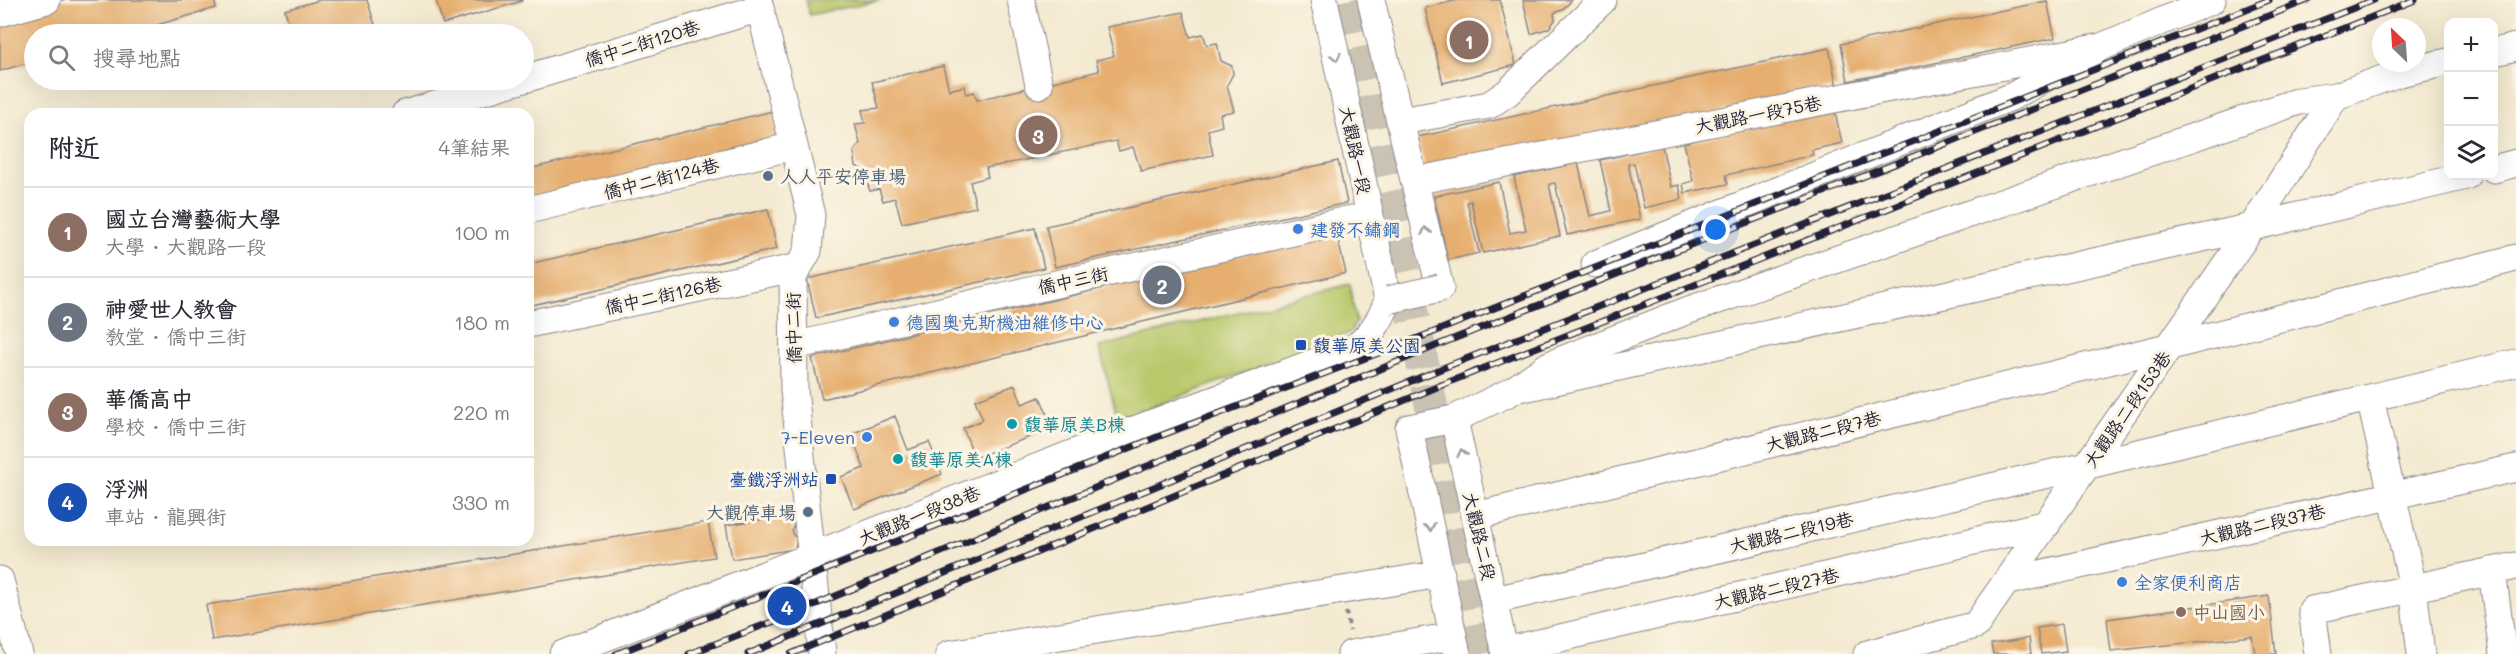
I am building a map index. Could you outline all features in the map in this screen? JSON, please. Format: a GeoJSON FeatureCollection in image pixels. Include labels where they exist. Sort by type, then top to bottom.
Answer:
{"type":"FeatureCollection","features":[{"type":"Feature","properties":{"kind":"street"},"geometry":{"type":"LineString","coordinates":[[0,13],[47,0]]}},
{"type":"Feature","properties":{"kind":"street"},"geometry":{"type":"LineString","coordinates":[[1021,0],[1039,85]]}},
{"type":"Feature","properties":{"kind":"street","name":"大觀路一段"},"geometry":{"type":"LineString","coordinates":[[1324,0],[1388,300]]}},
{"type":"Feature","properties":{"kind":"street"},"geometry":{"type":"LineString","coordinates":[[1357,155],[1350,171],[1352,219],[1366,272],[1388,300],[1440,288],[1371,0]]}},
{"type":"Feature","properties":{"kind":"street"},"geometry":{"type":"LineString","coordinates":[[1401,121],[1489,105],[1507,93],[1603,0]]}},
{"type":"Feature","properties":{"kind":"street"},"geometry":{"type":"LineString","coordinates":[[1595,264],[2011,97],[2101,47],[2212,0]]}},
{"type":"Feature","properties":{"kind":"street","name":"僑中二街120巷"},"geometry":{"type":"LineString","coordinates":[[534,75],[759,4]]}},
{"type":"Feature","properties":{"kind":"street","name":"僑中二街"},"geometry":{"type":"LineString","coordinates":[[759,4],[811,215],[808,251],[793,277],[794,390],[822,654]]}},
{"type":"Feature","properties":{"kind":"street","name":"大觀路一段75巷"},"geometry":{"type":"LineString","coordinates":[[1414,181],[2101,47]]}},
{"type":"Feature","properties":{"kind":"street"},"geometry":{"type":"LineString","coordinates":[[2498,51],[2516,47]]}},
{"type":"Feature","properties":{"kind":"street"},"geometry":{"type":"LineString","coordinates":[[1353,654],[1455,645],[1409,429],[1454,419],[1512,391],[1549,365],[1686,311],[2299,101],[2336,96],[2399,73],[2444,63]]}},
{"type":"Feature","properties":{"kind":"street","name":"僑中二街120巷"},"geometry":{"type":"LineString","coordinates":[[425,108],[485,90]]}},
{"type":"Feature","properties":{"kind":"street","name":"大觀路二段153巷"},"geometry":{"type":"LineString","coordinates":[[1867,654],[1976,626],[2252,227],[2336,96]]}},
{"type":"Feature","properties":{"kind":"street","name":"僑中二街124巷"},"geometry":{"type":"LineString","coordinates":[[534,209],[794,146]]}},
{"type":"Feature","properties":{"kind":"street"},"geometry":{"type":"LineString","coordinates":[[2498,168],[2516,164]]}},
{"type":"Feature","properties":{"kind":"street"},"geometry":{"type":"LineString","coordinates":[[1512,391],[2252,227],[2449,180]]}},
{"type":"Feature","properties":{"kind":"street","name":"僑中三街"},"geometry":{"type":"LineString","coordinates":[[794,346],[1038,288],[1352,219]]}},
{"type":"Feature","properties":{"kind":"street","name":"大觀路二段7巷"},"geometry":{"type":"LineString","coordinates":[[1475,516],[2171,346],[2516,258]]}},
{"type":"Feature","properties":{"kind":"street","name":"僑中二街126巷"},"geometry":{"type":"LineString","coordinates":[[534,323],[799,267]]}},
{"type":"Feature","properties":{"kind":"street","name":"大觀路一段38巷"},"geometry":{"type":"LineString","coordinates":[[563,654],[1102,442],[1356,346],[1371,334],[1388,300]]}},
{"type":"Feature","properties":{"kind":"street","name":"大觀路二段19巷"},"geometry":{"type":"LineString","coordinates":[[1495,600],[2088,465],[2516,363]]}},
{"type":"Feature","properties":{"kind":"street"},"geometry":{"type":"LineString","coordinates":[[2370,398],[2413,587],[2421,654]]}},
{"type":"Feature","properties":{"kind":"street","name":"大觀路二段"},"geometry":{"type":"LineString","coordinates":[[1454,419],[1505,653]]}},
{"type":"Feature","properties":{"kind":"street","name":"大觀路二段37巷"},"geometry":{"type":"LineString","coordinates":[[2008,581],[2516,468]]}},
{"type":"Feature","properties":{"kind":"street","name":"大觀路二段27巷"},"geometry":{"type":"LineString","coordinates":[[1505,653],[2047,524]]}},
{"type":"Feature","properties":{"kind":"street"},"geometry":{"type":"LineString","coordinates":[[2318,654],[2312,610],[2504,568],[2503,654]]}},
{"type":"Feature","properties":{"kind":"street"},"geometry":{"type":"LineString","coordinates":[[949,654],[1441,574]]}},
{"type":"Feature","properties":{"kind":"street"},"geometry":{"type":"LineString","coordinates":[[0,580],[19,654]]}},
{"type":"Feature","properties":{"kind":"path"},"geometry":{"type":"LineString","coordinates":[[1342,590],[1353,654]]}},
{"type":"Feature","properties":{"kind":"green space"},"geometry":{"type":"Polygon","coordinates":[[[806,0],[881,0],[809,15],[806,0]]]}},
{"type":"Feature","properties":{"kind":"green space"},"geometry":{"type":"Polygon","coordinates":[[[1350,284],[1356,323],[1349,333],[1118,420],[1099,347],[1350,284]]]}},
{"type":"Feature","properties":{"kind":"building"},"geometry":{"type":"Polygon","coordinates":[[[0,0],[214,0],[216,8],[160,24],[24,24],[24,64],[0,71],[0,0]]]}},
{"type":"Feature","properties":{"kind":"building"},"geometry":{"type":"Polygon","coordinates":[[[320,0],[367,0],[375,24],[289,24],[285,10],[320,0]]]}},
{"type":"Feature","properties":{"kind":"building"},"geometry":{"type":"Polygon","coordinates":[[[436,0],[522,0],[522,1],[443,24],[436,0]]]}},
{"type":"Feature","properties":{"kind":"building"},"geometry":{"type":"Polygon","coordinates":[[[1458,0],[1500,0],[1516,65],[1443,83],[1425,8],[1458,0]]]}},
{"type":"Feature","properties":{"kind":"building"},"geometry":{"type":"Polygon","coordinates":[[[1523,0],[1572,0],[1562,10],[1554,13],[1555,20],[1549,28],[1531,34],[1523,0]]]}},
{"type":"Feature","properties":{"kind":"building"},"geometry":{"type":"Polygon","coordinates":[[[2047,1],[2055,38],[1848,81],[1841,44],[2047,1]]]}},
{"type":"Feature","properties":{"kind":"building"},"geometry":{"type":"Polygon","coordinates":[[[1183,12],[1190,37],[1203,34],[1207,45],[1217,43],[1221,61],[1232,66],[1233,74],[1227,85],[1234,111],[1220,114],[1222,126],[1208,130],[1213,155],[1141,171],[1133,147],[1119,151],[1116,141],[986,168],[988,177],[970,182],[976,207],[902,223],[895,198],[883,201],[879,189],[870,191],[863,170],[856,166],[854,152],[860,143],[855,124],[865,123],[862,110],[879,108],[872,82],[943,66],[949,90],[965,86],[966,94],[974,92],[977,100],[1099,71],[1096,60],[1114,56],[1107,27],[1183,12]]]}},
{"type":"Feature","properties":{"kind":"building"},"geometry":{"type":"Polygon","coordinates":[[[1829,48],[1837,87],[1426,176],[1418,137],[1829,48]]]}},
{"type":"Feature","properties":{"kind":"building"},"geometry":{"type":"Polygon","coordinates":[[[1834,108],[1842,143],[1812,150],[1813,155],[1726,175],[1728,184],[1685,193],[1683,184],[1693,181],[1684,143],[1834,108]]]}},
{"type":"Feature","properties":{"kind":"building"},"geometry":{"type":"Polygon","coordinates":[[[773,111],[780,142],[534,201],[534,168],[773,111]]]}},
{"type":"Feature","properties":{"kind":"building"},"geometry":{"type":"Polygon","coordinates":[[[1662,146],[1671,187],[1679,185],[1682,199],[1644,208],[1634,163],[1628,164],[1640,219],[1567,235],[1555,183],[1549,184],[1560,236],[1483,253],[1471,201],[1467,202],[1479,253],[1448,260],[1434,196],[1499,182],[1510,233],[1526,230],[1514,177],[1578,163],[1590,216],[1611,211],[1600,160],[1662,146]]]}},
{"type":"Feature","properties":{"kind":"building"},"geometry":{"type":"Polygon","coordinates":[[[1338,161],[1347,203],[1055,267],[1046,226],[1338,161]]]}},
{"type":"Feature","properties":{"kind":"building"},"geometry":{"type":"Polygon","coordinates":[[[768,209],[777,249],[534,305],[534,263],[768,209]]]}},
{"type":"Feature","properties":{"kind":"building"},"geometry":{"type":"Polygon","coordinates":[[[1035,228],[1044,268],[816,318],[807,279],[1035,228]]]}},
{"type":"Feature","properties":{"kind":"building"},"geometry":{"type":"Polygon","coordinates":[[[1336,232],[1346,273],[822,399],[812,358],[1336,232]]]}},
{"type":"Feature","properties":{"kind":"building","name":"馥華原美B棟"},"geometry":{"type":"Polygon","coordinates":[[[1015,385],[1022,404],[1040,397],[1053,428],[975,458],[963,428],[983,420],[975,400],[1015,385]]]}},
{"type":"Feature","properties":{"kind":"building","name":"馥華原美A棟"},"geometry":{"type":"Polygon","coordinates":[[[895,416],[908,450],[929,442],[942,474],[854,509],[841,477],[864,468],[851,434],[895,416]]]}},
{"type":"Feature","properties":{"kind":"building"},"geometry":{"type":"Polygon","coordinates":[[[787,516],[795,521],[792,530],[793,535],[797,538],[795,549],[732,559],[726,525],[787,516]]]}},
{"type":"Feature","properties":{"kind":"building"},"geometry":{"type":"Polygon","coordinates":[[[708,522],[714,557],[212,640],[206,605],[708,522]]]}},
{"type":"Feature","properties":{"kind":"building"},"geometry":{"type":"Polygon","coordinates":[[[2269,596],[2276,654],[2255,654],[2252,636],[2111,651],[2107,619],[2269,596]]]}},
{"type":"Feature","properties":{"kind":"building"},"geometry":{"type":"Polygon","coordinates":[[[2062,624],[2066,651],[2041,654],[2037,628],[2062,624]]]}},
{"type":"Feature","properties":{"kind":"building"},"geometry":{"type":"Polygon","coordinates":[[[2029,638],[2031,654],[1993,654],[1991,644],[2029,638]]]}},
{"type":"Feature","properties":{"kind":"tunnel"},"geometry":{"type":"LineString","coordinates":[[1347,0],[1483,654]]}},
{"type":"Feature","properties":{"kind":"railway"},"geometry":{"type":"LineString","coordinates":[[616,654],[1157,437],[1434,332],[2269,0]]}},
{"type":"Feature","properties":{"kind":"railway"},"geometry":{"type":"LineString","coordinates":[[689,654],[790,615],[1438,345],[2308,0]]}},
{"type":"Feature","properties":{"kind":"railway"},"geometry":{"type":"LineString","coordinates":[[748,654],[1443,368],[2374,0]]}},
{"type":"Feature","properties":{"kind":"railway"},"geometry":{"type":"LineString","coordinates":[[791,654],[1449,382],[2415,0]]}},
{"type":"Feature","properties":{"kind":"place","name":"國立台灣藝術大學"},"geometry":{"type":"Point","coordinates":[1469,40]}},
{"type":"Feature","properties":{"kind":"place","name":"華僑高中"},"geometry":{"type":"Point","coordinates":[1038,135]}},
{"type":"Feature","properties":{"kind":"place","name":"人人平安停車場"},"geometry":{"type":"Point","coordinates":[768,176]}},
{"type":"Feature","properties":{"kind":"place","name":"建發不鏽鋼"},"geometry":{"type":"Point","coordinates":[1298,229]}},
{"type":"Feature","properties":{"kind":"place","name":"神愛世人教會"},"geometry":{"type":"Point","coordinates":[1162,285]}},
{"type":"Feature","properties":{"kind":"place","name":"德國奧克斯機油維修中心"},"geometry":{"type":"Point","coordinates":[894,322]}},
{"type":"Feature","properties":{"kind":"place","name":"馥華原美公園"},"geometry":{"type":"Point","coordinates":[1301,345]}},
{"type":"Feature","properties":{"kind":"place","name":"馥華原美B棟"},"geometry":{"type":"Point","coordinates":[1012,424]}},
{"type":"Feature","properties":{"kind":"place","name":"7-Eleven"},"geometry":{"type":"Point","coordinates":[867,437]}},
{"type":"Feature","properties":{"kind":"place","name":"馥華原美A棟"},"geometry":{"type":"Point","coordinates":[898,459]}},
{"type":"Feature","properties":{"kind":"place","name":"臺鐵浮洲站"},"geometry":{"type":"Point","coordinates":[831,479]}},
{"type":"Feature","properties":{"kind":"place","name":"大觀停車場"},"geometry":{"type":"Point","coordinates":[808,512]}},
{"type":"Feature","properties":{"kind":"place","name":"全家便利商店"},"geometry":{"type":"Point","coordinates":[2122,582]}},
{"type":"Feature","properties":{"kind":"place","name":"浮洲"},"geometry":{"type":"Point","coordinates":[787,606]}},
{"type":"Feature","properties":{"kind":"place","name":"中山國小"},"geometry":{"type":"Point","coordinates":[2181,612]}}]}
